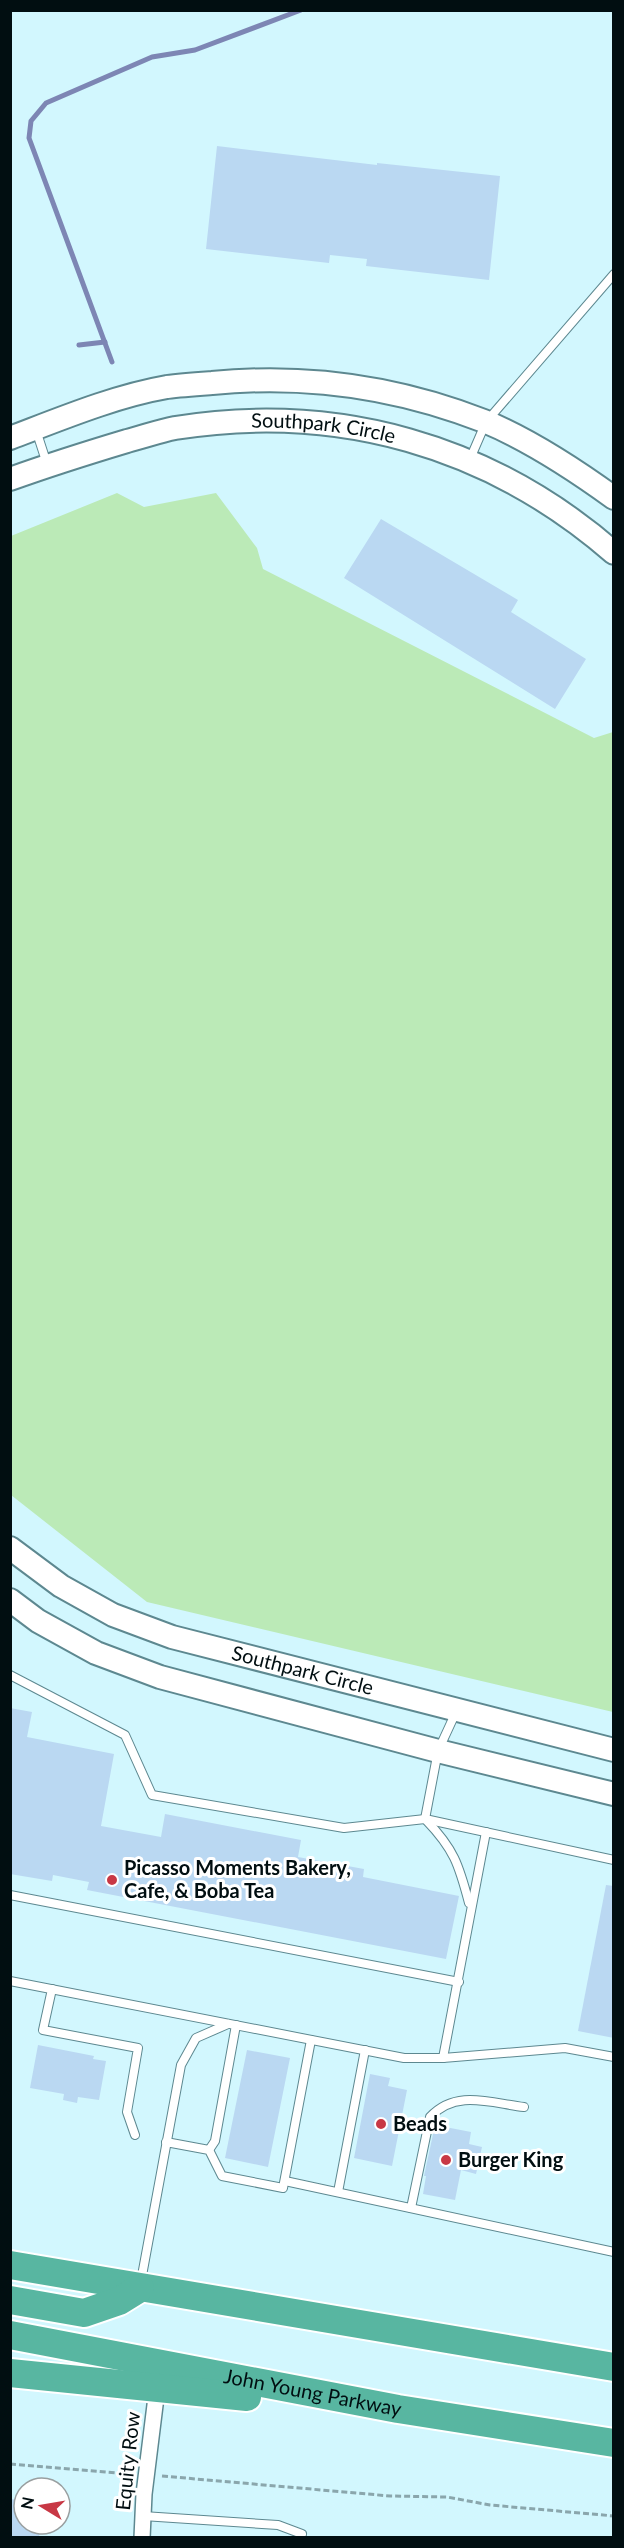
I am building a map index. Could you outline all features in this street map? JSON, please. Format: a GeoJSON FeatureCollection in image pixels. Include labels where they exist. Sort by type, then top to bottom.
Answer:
{"type":"FeatureCollection","features":[{"type":"Feature","properties":{"kind":"highway"},"geometry":{"type":"LineString","coordinates":[[10,2249],[108,2282]]}},
{"type":"Feature","properties":{"kind":"highway"},"geometry":{"type":"LineString","coordinates":[[10,2265],[614,2367]]}},
{"type":"Feature","properties":{"kind":"highway"},"geometry":{"type":"LineString","coordinates":[[10,2300],[84,2313],[119,2301],[140,2288]]}},
{"type":"Feature","properties":{"kind":"highway","name":"John Young Parkway"},"geometry":{"type":"LineString","coordinates":[[10,2335],[398,2409],[614,2443]]}},
{"type":"Feature","properties":{"kind":"highway"},"geometry":{"type":"LineString","coordinates":[[10,2373],[157,2389],[398,2409]]}},
{"type":"Feature","properties":{"kind":"street"},"geometry":{"type":"LineString","coordinates":[[10,438],[99,406],[166,387],[238,381],[307,380],[363,386],[424,401],[486,422],[544,452],[614,498]]}},
{"type":"Feature","properties":{"kind":"street","name":"Southpark Circle"},"geometry":{"type":"LineString","coordinates":[[10,480],[48,465],[174,428],[240,422],[305,422],[356,428],[412,441],[469,460],[523,488],[587,530],[614,553]]}},
{"type":"Feature","properties":{"kind":"street","name":"Southpark Circle"},"geometry":{"type":"LineString","coordinates":[[10,1548],[61,1586],[113,1615],[172,1637],[614,1750]]}},
{"type":"Feature","properties":{"kind":"street","name":"Southpark Circle"},"geometry":{"type":"LineString","coordinates":[[10,1600],[38,1621],[96,1653],[160,1677],[438,1751],[614,1794]]}},
{"type":"Feature","properties":{"kind":"street","name":"Equity Row"},"geometry":{"type":"LineString","coordinates":[[142,2538],[146,2475],[157,2389]]}},
{"type":"Feature","properties":{"kind":"lane"},"geometry":{"type":"LineString","coordinates":[[469,460],[486,422],[614,274]]}},
{"type":"Feature","properties":{"kind":"lane"},"geometry":{"type":"LineString","coordinates":[[36,428],[48,465]]}},
{"type":"Feature","properties":{"kind":"lane"},"geometry":{"type":"LineString","coordinates":[[10,1675],[125,1735],[152,1795],[344,1828],[425,1819],[614,1860]]}},
{"type":"Feature","properties":{"kind":"lane"},"geometry":{"type":"LineString","coordinates":[[425,1819],[438,1751],[457,1710]]}},
{"type":"Feature","properties":{"kind":"lane"},"geometry":{"type":"LineString","coordinates":[[425,1819],[440,1834],[458,1862],[470,1907]]}},
{"type":"Feature","properties":{"kind":"lane"},"geometry":{"type":"LineString","coordinates":[[442,2058],[459,1982],[470,1907],[486,1832]]}},
{"type":"Feature","properties":{"kind":"lane"},"geometry":{"type":"LineString","coordinates":[[10,1896],[459,1982]]}},
{"type":"Feature","properties":{"kind":"lane"},"geometry":{"type":"LineString","coordinates":[[10,1981],[404,2058],[442,2058],[566,2048],[614,2057]]}},
{"type":"Feature","properties":{"kind":"lane"},"geometry":{"type":"LineString","coordinates":[[52,1989],[43,2030],[138,2048],[127,2112],[135,2135]]}},
{"type":"Feature","properties":{"kind":"lane"},"geometry":{"type":"LineString","coordinates":[[140,2288],[181,2065],[196,2038],[232,2024]]}},
{"type":"Feature","properties":{"kind":"lane"},"geometry":{"type":"LineString","coordinates":[[209,2150],[215,2141],[232,2024]]}},
{"type":"Feature","properties":{"kind":"lane"},"geometry":{"type":"LineString","coordinates":[[209,2150],[222,2176],[283,2188],[311,2040]]}},
{"type":"Feature","properties":{"kind":"lane"},"geometry":{"type":"LineString","coordinates":[[338,2192],[365,2050]]}},
{"type":"Feature","properties":{"kind":"lane"},"geometry":{"type":"LineString","coordinates":[[411,2208],[430,2117],[438,2108],[459,2098],[524,2107]]}},
{"type":"Feature","properties":{"kind":"lane"},"geometry":{"type":"LineString","coordinates":[[166,2142],[209,2150]]}},
{"type":"Feature","properties":{"kind":"lane"},"geometry":{"type":"LineString","coordinates":[[285,2181],[614,2252]]}},
{"type":"Feature","properties":{"kind":"lane"},"geometry":{"type":"LineString","coordinates":[[144,2516],[278,2525],[302,2534],[301,2538]]}},
{"type":"Feature","properties":{"kind":"path"},"geometry":{"type":"LineString","coordinates":[[10,2464],[390,2496],[447,2497],[490,2505],[614,2516]]}},
{"type":"Feature","properties":{"kind":"green space"},"geometry":{"type":"Polygon","coordinates":[[[117,493],[144,507],[216,493],[257,548],[263,569],[594,738],[613,732],[613,1712],[147,1602],[11,1495],[11,536],[117,493]]]}},
{"type":"Feature","properties":{"kind":"building"},"geometry":{"type":"Polygon","coordinates":[[[217,146],[377,165],[377,163],[500,176],[489,280],[366,266],[367,259],[330,255],[329,263],[206,249],[217,146]]]}},
{"type":"Feature","properties":{"kind":"building"},"geometry":{"type":"Polygon","coordinates":[[[381,519],[518,600],[511,612],[586,659],[555,709],[344,578],[381,519]]]}},
{"type":"Feature","properties":{"kind":"building"},"geometry":{"type":"Polygon","coordinates":[[[10,1708],[32,1712],[27,1737],[114,1754],[101,1826],[161,1837],[165,1814],[301,1840],[298,1857],[364,1869],[363,1877],[459,1896],[446,1959],[87,1890],[89,1882],[53,1875],[52,1881],[10,1874],[10,1708]]]}},
{"type":"Feature","properties":{"kind":"building"},"geometry":{"type":"Polygon","coordinates":[[[606,1885],[614,1886],[614,2038],[578,2031],[606,1885]]]}},
{"type":"Feature","properties":{"kind":"building"},"geometry":{"type":"Polygon","coordinates":[[[38,2045],[94,2056],[93,2059],[106,2061],[99,2100],[78,2097],[77,2103],[63,2100],[64,2094],[30,2088],[38,2045]]]}},
{"type":"Feature","properties":{"kind":"building"},"geometry":{"type":"Polygon","coordinates":[[[247,2050],[290,2058],[268,2167],[225,2158],[247,2050]]]}},
{"type":"Feature","properties":{"kind":"building","name":"Beads"},"geometry":{"type":"Polygon","coordinates":[[[370,2074],[390,2078],[388,2086],[407,2090],[392,2166],[354,2158],[370,2074]]]}},
{"type":"Feature","properties":{"kind":"building"},"geometry":{"type":"Polygon","coordinates":[[[435,2125],[471,2132],[469,2144],[482,2147],[476,2174],[461,2170],[455,2200],[423,2194],[426,2176],[424,2176],[435,2125]]]}},
{"type":"Feature","properties":{"kind":"building"},"geometry":{"type":"Polygon","coordinates":[[[10,2499],[12,2499],[12,2536],[39,2536],[39,2538],[10,2538],[10,2499]]]}},
{"type":"Feature","properties":{"kind":"waterway"},"geometry":{"type":"LineString","coordinates":[[112,362],[29,138],[31,121],[46,103],[152,57],[195,50],[301,10]]}},
{"type":"Feature","properties":{"kind":"waterway"},"geometry":{"type":"LineString","coordinates":[[79,345],[105,342]]}},
{"type":"Feature","properties":{"kind":"place","name":"Picasso Moments Bakery, Cafe, & Boba Tea"},"geometry":{"type":"Point","coordinates":[112,1880]}},
{"type":"Feature","properties":{"kind":"place","name":"Beads"},"geometry":{"type":"Point","coordinates":[381,2124]}},
{"type":"Feature","properties":{"kind":"place","name":"Burger King"},"geometry":{"type":"Point","coordinates":[446,2160]}}]}
